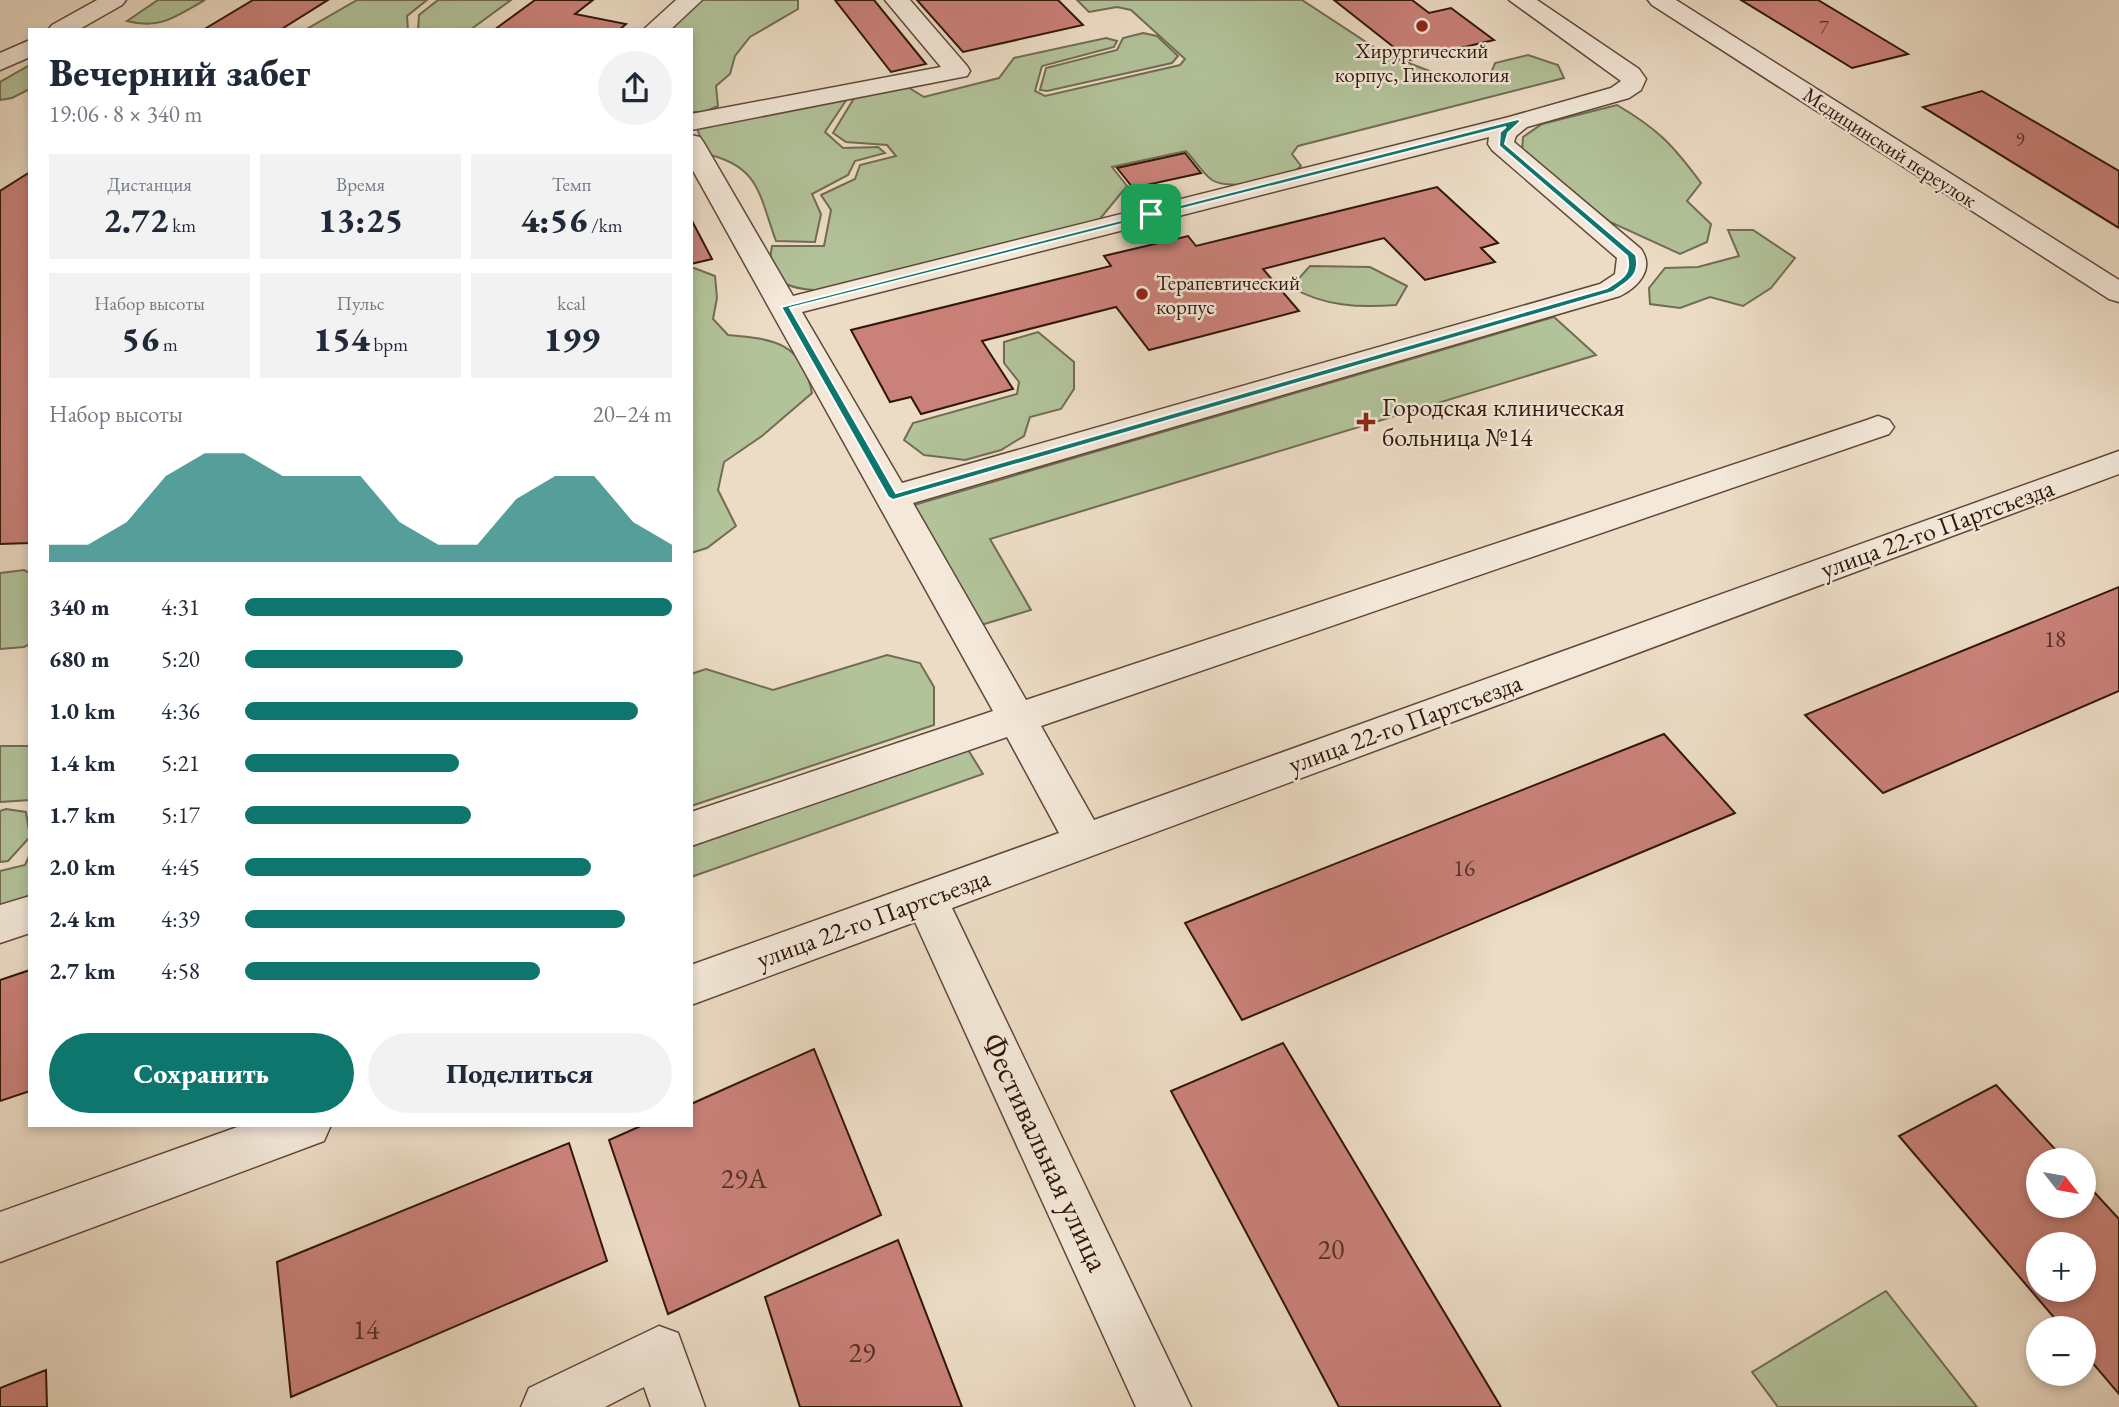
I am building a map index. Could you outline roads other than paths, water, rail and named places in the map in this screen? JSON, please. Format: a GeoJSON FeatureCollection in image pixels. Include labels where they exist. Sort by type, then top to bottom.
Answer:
{"type":"FeatureCollection","features":[{"type":"Feature","properties":{"kind":"street"},"geometry":{"type":"LineString","coordinates":[[64,28],[114,0]]}},
{"type":"Feature","properties":{"kind":"street"},"geometry":{"type":"LineString","coordinates":[[657,28],[690,0]]}},
{"type":"Feature","properties":{"kind":"street"},"geometry":{"type":"LineString","coordinates":[[693,122],[958,71],[897,0]]}},
{"type":"Feature","properties":{"kind":"street"},"geometry":{"type":"LineString","coordinates":[[785,307],[1518,121],[1620,93],[1632,85],[1634,79],[1630,74],[1521,0]]}},
{"type":"Feature","properties":{"kind":"street","name":"Медицинский переулок"},"geometry":{"type":"LineString","coordinates":[[1660,0],[2119,293]]}},
{"type":"Feature","properties":{"kind":"street"},"geometry":{"type":"LineString","coordinates":[[0,63],[28,48]]}},
{"type":"Feature","properties":{"kind":"street"},"geometry":{"type":"LineString","coordinates":[[893,497],[1610,290],[1621,284],[1631,275],[1634,266],[1631,255],[1501,144],[1504,132],[1518,121]]}},
{"type":"Feature","properties":{"kind":"street"},"geometry":{"type":"LineString","coordinates":[[693,146],[1084,840]]}},
{"type":"Feature","properties":{"kind":"street"},"geometry":{"type":"LineString","coordinates":[[693,828],[1878,427]]}},
{"type":"Feature","properties":{"kind":"street","name":"улица 22-го Партсъезда"},"geometry":{"type":"LineString","coordinates":[[693,984],[2119,462]]}},
{"type":"Feature","properties":{"kind":"street","name":"Фестивальная улица"},"geometry":{"type":"LineString","coordinates":[[925,899],[965,978],[1164,1407]]}},
{"type":"Feature","properties":{"kind":"street"},"geometry":{"type":"LineString","coordinates":[[0,924],[28,915]]}},
{"type":"Feature","properties":{"kind":"street"},"geometry":{"type":"LineString","coordinates":[[0,1237],[302,1127]]}},
{"type":"Feature","properties":{"kind":"street"},"geometry":{"type":"LineString","coordinates":[[548,1407],[659,1352],[678,1407]]}},
{"type":"Feature","properties":{"kind":"place","name":"Хирургический корпус, Гинекология"},"geometry":{"type":"Point","coordinates":[1422,26]}},
{"type":"Feature","properties":{"kind":"place","name":"Терапевтический корпус"},"geometry":{"type":"Point","coordinates":[1142,294]}},
{"type":"Feature","properties":{"kind":"place","name":"Городская клиническая больница №14"},"geometry":{"type":"Point","coordinates":[1366,422]}}]}
